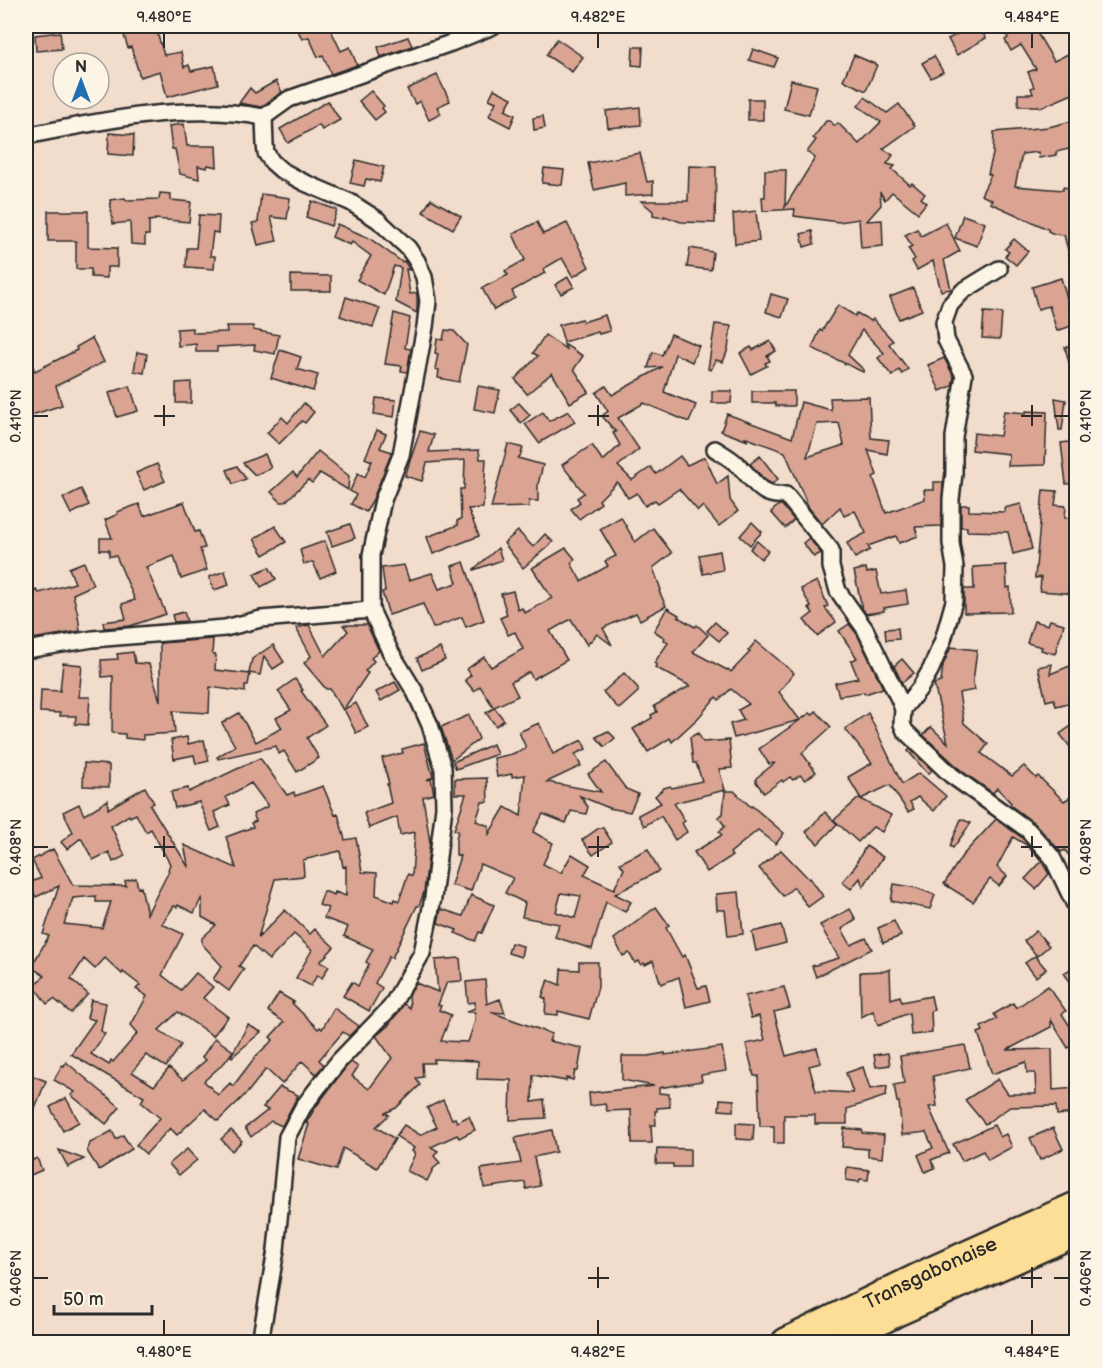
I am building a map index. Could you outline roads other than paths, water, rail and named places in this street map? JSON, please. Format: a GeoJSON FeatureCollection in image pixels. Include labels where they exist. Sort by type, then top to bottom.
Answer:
{"type":"FeatureCollection","features":[{"type":"Feature","properties":{"kind":"highway","name":"Transgabonaise"},"geometry":{"type":"LineString","coordinates":[[786,1342],[931,1271],[1077,1206]]}},
{"type":"Feature","properties":{"kind":"highway","name":"Transgabonaise"},"geometry":{"type":"LineString","coordinates":[[839,1342],[895,1313],[1077,1232]]}},
{"type":"Feature","properties":{"kind":"street"},"geometry":{"type":"LineString","coordinates":[[26,136],[157,112],[235,112],[264,117],[289,99],[451,43],[493,26]]}},
{"type":"Feature","properties":{"kind":"street"},"geometry":{"type":"LineString","coordinates":[[260,1342],[276,1250],[287,1137],[303,1107],[332,1069],[391,1006],[422,953],[434,898],[444,807],[443,768],[430,725],[415,692],[390,651],[371,610],[371,555],[383,500],[401,455],[425,327],[428,301],[424,277],[408,248],[378,220],[350,202],[281,170],[272,162],[266,153],[264,117]]}},
{"type":"Feature","properties":{"kind":"street"},"geometry":{"type":"LineString","coordinates":[[903,709],[931,669],[943,640],[954,601],[955,567],[951,543],[951,499],[954,437],[964,375],[946,340],[944,322],[950,305],[963,291],[999,268]]}},
{"type":"Feature","properties":{"kind":"street"},"geometry":{"type":"LineString","coordinates":[[715,449],[737,464],[764,494],[773,497],[786,495],[831,549],[831,567],[838,591],[865,629],[903,709],[902,724],[915,743],[951,775],[1028,830],[1060,870],[1077,908]]}},
{"type":"Feature","properties":{"kind":"street"},"geometry":{"type":"LineString","coordinates":[[26,650],[93,639],[225,628],[261,619],[371,610]]}}]}
